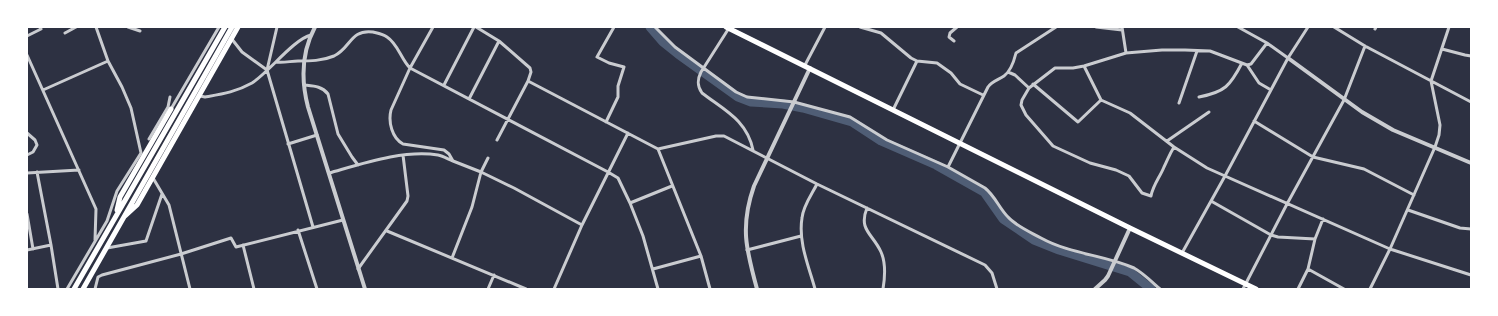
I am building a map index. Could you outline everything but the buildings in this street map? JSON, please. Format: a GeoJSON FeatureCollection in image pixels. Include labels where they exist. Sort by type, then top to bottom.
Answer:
{"type":"FeatureCollection","features":[{"type":"Feature","properties":{"kind":"main road"},"geometry":{"type":"LineString","coordinates":[[74,289],[222,27]]}},
{"type":"Feature","properties":{"kind":"main road"},"geometry":{"type":"LineString","coordinates":[[84,288],[120,221],[232,27]]}},
{"type":"Feature","properties":{"kind":"main road"},"geometry":{"type":"LineString","coordinates":[[120,221],[137,205],[238,27]]}},
{"type":"Feature","properties":{"kind":"main road"},"geometry":{"type":"LineString","coordinates":[[728,28],[960,142],[1182,253],[1244,286],[1256,289]]}},
{"type":"Feature","properties":{"kind":"main road"},"geometry":{"type":"LineString","coordinates":[[115,217],[120,197],[169,108]]}},
{"type":"Feature","properties":{"kind":"street"},"geometry":{"type":"LineString","coordinates":[[27,36],[41,29],[40,27]]}},
{"type":"Feature","properties":{"kind":"street"},"geometry":{"type":"LineString","coordinates":[[65,33],[76,27]]}},
{"type":"Feature","properties":{"kind":"street"},"geometry":{"type":"LineString","coordinates":[[67,289],[107,221],[117,191],[141,153],[131,108],[108,61],[96,27]]}},
{"type":"Feature","properties":{"kind":"street"},"geometry":{"type":"LineString","coordinates":[[128,27],[140,31]]}},
{"type":"Feature","properties":{"kind":"street"},"geometry":{"type":"LineString","coordinates":[[149,139],[222,27],[242,52],[266,70]]}},
{"type":"Feature","properties":{"kind":"street"},"geometry":{"type":"LineString","coordinates":[[277,27],[266,70],[313,227]]}},
{"type":"Feature","properties":{"kind":"street"},"geometry":{"type":"LineString","coordinates":[[315,27],[311,35],[304,62],[304,85],[307,101],[365,289]]}},
{"type":"Feature","properties":{"kind":"street"},"geometry":{"type":"LineString","coordinates":[[433,27],[410,68],[389,117],[394,135],[398,141],[403,144],[444,150],[449,154],[453,161]]}},
{"type":"Feature","properties":{"kind":"street"},"geometry":{"type":"LineString","coordinates":[[444,85],[475,27],[499,41],[530,68],[531,72],[528,81],[497,140]]}},
{"type":"Feature","properties":{"kind":"street"},"geometry":{"type":"LineString","coordinates":[[606,122],[618,97],[618,86],[624,67],[609,63],[597,57],[614,27]]}},
{"type":"Feature","properties":{"kind":"street"},"geometry":{"type":"LineString","coordinates":[[655,27],[696,63],[736,92],[747,97],[794,102],[850,117],[887,140],[948,167],[985,188],[1010,219],[1042,239],[1135,269],[1160,289]]}},
{"type":"Feature","properties":{"kind":"street"},"geometry":{"type":"LineString","coordinates":[[804,66],[825,27]]}},
{"type":"Feature","properties":{"kind":"street"},"geometry":{"type":"LineString","coordinates":[[860,27],[881,33],[911,58],[917,61],[937,63],[951,73],[960,84],[983,95]]}},
{"type":"Feature","properties":{"kind":"street"},"geometry":{"type":"LineString","coordinates":[[876,32],[878,27]]}},
{"type":"Feature","properties":{"kind":"street"},"geometry":{"type":"LineString","coordinates":[[954,41],[949,37],[950,33],[957,27]]}},
{"type":"Feature","properties":{"kind":"street"},"geometry":{"type":"LineString","coordinates":[[948,167],[983,95],[991,83],[1008,72],[1016,53],[1056,27]]}},
{"type":"Feature","properties":{"kind":"street"},"geometry":{"type":"LineString","coordinates":[[1096,27],[1122,28],[1126,53]]}},
{"type":"Feature","properties":{"kind":"street"},"geometry":{"type":"LineString","coordinates":[[1238,27],[1267,43],[1362,112],[1393,130],[1471,163]]}},
{"type":"Feature","properties":{"kind":"street"},"geometry":{"type":"LineString","coordinates":[[1182,253],[1288,58],[1308,27]]}},
{"type":"Feature","properties":{"kind":"street"},"geometry":{"type":"LineString","coordinates":[[1334,27],[1365,46],[1471,102]]}},
{"type":"Feature","properties":{"kind":"street"},"geometry":{"type":"LineString","coordinates":[[1370,289],[1408,210],[1435,148],[1439,135],[1440,124],[1431,81],[1449,27]]}},
{"type":"Feature","properties":{"kind":"street"},"geometry":{"type":"LineString","coordinates":[[728,28],[701,72],[698,79],[698,84],[702,93],[740,122],[749,137],[753,150]]}},
{"type":"Feature","properties":{"kind":"street"},"geometry":{"type":"LineString","coordinates":[[276,62],[311,62],[332,56],[343,50],[354,36],[366,31],[376,32],[387,37],[398,49],[404,63],[410,68],[618,178],[630,202],[653,269],[658,289]]}},
{"type":"Feature","properties":{"kind":"street"},"geometry":{"type":"LineString","coordinates":[[200,96],[205,97],[235,92],[252,82],[302,38],[311,35]]}},
{"type":"Feature","properties":{"kind":"street"},"geometry":{"type":"LineString","coordinates":[[469,99],[499,41]]}},
{"type":"Feature","properties":{"kind":"street"},"geometry":{"type":"LineString","coordinates":[[1247,66],[1251,64],[1267,43]]}},
{"type":"Feature","properties":{"kind":"street"},"geometry":{"type":"LineString","coordinates":[[1244,286],[1344,100],[1365,46]]}},
{"type":"Feature","properties":{"kind":"street"},"geometry":{"type":"LineString","coordinates":[[1442,49],[1471,56]]}},
{"type":"Feature","properties":{"kind":"street"},"geometry":{"type":"LineString","coordinates":[[1174,147],[1153,186],[1151,196],[1142,192],[1129,176],[1116,170],[1090,163],[1052,146],[1026,115],[1021,105],[1022,100],[1033,84],[1055,68],[1073,68],[1084,66],[1126,53],[1162,50],[1210,51],[1247,66],[1259,83],[1271,90]]}},
{"type":"Feature","properties":{"kind":"street"},"geometry":{"type":"LineString","coordinates":[[1179,103],[1197,51]]}},
{"type":"Feature","properties":{"kind":"street"},"geometry":{"type":"LineString","coordinates":[[27,55],[96,209],[94,242]]}},
{"type":"Feature","properties":{"kind":"street"},"geometry":{"type":"LineString","coordinates":[[43,90],[108,61]]}},
{"type":"Feature","properties":{"kind":"street"},"geometry":{"type":"LineString","coordinates":[[893,110],[917,61]]}},
{"type":"Feature","properties":{"kind":"street"},"geometry":{"type":"LineString","coordinates":[[1199,97],[1225,89],[1242,63]]}},
{"type":"Feature","properties":{"kind":"street"},"geometry":{"type":"LineString","coordinates":[[1084,66],[1101,100],[1130,113],[1174,147],[1207,168],[1390,249],[1471,276]]}},
{"type":"Feature","properties":{"kind":"street"},"geometry":{"type":"LineString","coordinates":[[757,289],[748,250],[745,226],[748,205],[754,186],[767,157],[810,68]]}},
{"type":"Feature","properties":{"kind":"street"},"geometry":{"type":"LineString","coordinates":[[1008,72],[1015,75],[1029,88]]}},
{"type":"Feature","properties":{"kind":"street"},"geometry":{"type":"LineString","coordinates":[[528,81],[658,149],[716,136],[724,136],[817,184],[985,265],[992,272],[997,289]]}},
{"type":"Feature","properties":{"kind":"street"},"geometry":{"type":"LineString","coordinates":[[1033,84],[1078,122],[1101,100]]}},
{"type":"Feature","properties":{"kind":"street"},"geometry":{"type":"LineString","coordinates":[[304,85],[321,88],[328,94],[338,134],[358,165]]}},
{"type":"Feature","properties":{"kind":"street"},"geometry":{"type":"LineString","coordinates":[[169,108],[170,97]]}},
{"type":"Feature","properties":{"kind":"street"},"geometry":{"type":"LineString","coordinates":[[169,108],[187,117]]}},
{"type":"Feature","properties":{"kind":"street"},"geometry":{"type":"LineString","coordinates":[[1167,141],[1209,112]]}},
{"type":"Feature","properties":{"kind":"street"},"geometry":{"type":"LineString","coordinates":[[1254,121],[1313,157],[1364,169],[1414,195]]}},
{"type":"Feature","properties":{"kind":"street"},"geometry":{"type":"LineString","coordinates":[[27,133],[35,140],[37,145],[33,152],[27,155]]}},
{"type":"Feature","properties":{"kind":"street"},"geometry":{"type":"LineString","coordinates":[[554,289],[582,225],[628,134]]}},
{"type":"Feature","properties":{"kind":"street"},"geometry":{"type":"LineString","coordinates":[[288,144],[317,135]]}},
{"type":"Feature","properties":{"kind":"street"},"geometry":{"type":"LineString","coordinates":[[658,149],[701,256],[710,289]]}},
{"type":"Feature","properties":{"kind":"street"},"geometry":{"type":"LineString","coordinates":[[329,173],[403,155],[425,154],[440,156],[481,172],[514,188],[582,225]]}},
{"type":"Feature","properties":{"kind":"street"},"geometry":{"type":"LineString","coordinates":[[358,269],[387,231],[407,201],[408,196],[403,155]]}},
{"type":"Feature","properties":{"kind":"street"},"geometry":{"type":"LineString","coordinates":[[452,258],[472,207],[481,172],[488,158]]}},
{"type":"Feature","properties":{"kind":"street"},"geometry":{"type":"LineString","coordinates":[[28,172],[79,170]]}},
{"type":"Feature","properties":{"kind":"street"},"geometry":{"type":"LineString","coordinates":[[37,172],[58,289]]}},
{"type":"Feature","properties":{"kind":"street"},"geometry":{"type":"LineString","coordinates":[[153,178],[169,205],[190,289]]}},
{"type":"Feature","properties":{"kind":"street"},"geometry":{"type":"LineString","coordinates":[[815,289],[801,236],[802,218],[805,207],[817,184]]}},
{"type":"Feature","properties":{"kind":"street"},"geometry":{"type":"LineString","coordinates":[[630,202],[672,186]]}},
{"type":"Feature","properties":{"kind":"street"},"geometry":{"type":"LineString","coordinates":[[105,249],[146,241],[162,194]]}},
{"type":"Feature","properties":{"kind":"street"},"geometry":{"type":"LineString","coordinates":[[1210,201],[1271,235],[1278,237],[1315,239]]}},
{"type":"Feature","properties":{"kind":"street"},"geometry":{"type":"LineString","coordinates":[[867,208],[864,216],[864,225],[881,253],[885,275],[883,289]]}},
{"type":"Feature","properties":{"kind":"street"},"geometry":{"type":"LineString","coordinates":[[1408,210],[1460,228],[1471,229]]}},
{"type":"Feature","properties":{"kind":"street"},"geometry":{"type":"LineString","coordinates":[[27,214],[33,249]]}},
{"type":"Feature","properties":{"kind":"street"},"geometry":{"type":"LineString","coordinates":[[1298,289],[1308,270],[1315,239],[1323,219]]}},
{"type":"Feature","properties":{"kind":"street"},"geometry":{"type":"LineString","coordinates":[[95,289],[98,277],[102,275],[181,254],[231,238],[236,247],[298,230],[343,220]]}},
{"type":"Feature","properties":{"kind":"street"},"geometry":{"type":"LineString","coordinates":[[1095,289],[1105,280],[1112,269],[1130,228]]}},
{"type":"Feature","properties":{"kind":"street"},"geometry":{"type":"LineString","coordinates":[[298,230],[318,289]]}},
{"type":"Feature","properties":{"kind":"street"},"geometry":{"type":"LineString","coordinates":[[387,231],[526,289]]}},
{"type":"Feature","properties":{"kind":"street"},"geometry":{"type":"LineString","coordinates":[[748,250],[801,236]]}},
{"type":"Feature","properties":{"kind":"street"},"geometry":{"type":"LineString","coordinates":[[27,250],[51,245]]}},
{"type":"Feature","properties":{"kind":"street"},"geometry":{"type":"LineString","coordinates":[[242,245],[254,289]]}},
{"type":"Feature","properties":{"kind":"street"},"geometry":{"type":"LineString","coordinates":[[653,269],[701,256]]}},
{"type":"Feature","properties":{"kind":"street"},"geometry":{"type":"LineString","coordinates":[[1308,270],[1344,289]]}},
{"type":"Feature","properties":{"kind":"street"},"geometry":{"type":"LineString","coordinates":[[488,289],[494,276]]}},
{"type":"Feature","properties":{"kind":"waterway"},"geometry":{"type":"LineString","coordinates":[[650,27],[663,42],[678,54],[738,97],[751,102],[783,104],[803,108],[852,122],[881,141],[936,165],[984,192],[1003,219],[1034,240],[1059,250],[1130,272],[1151,289]]}}]}
